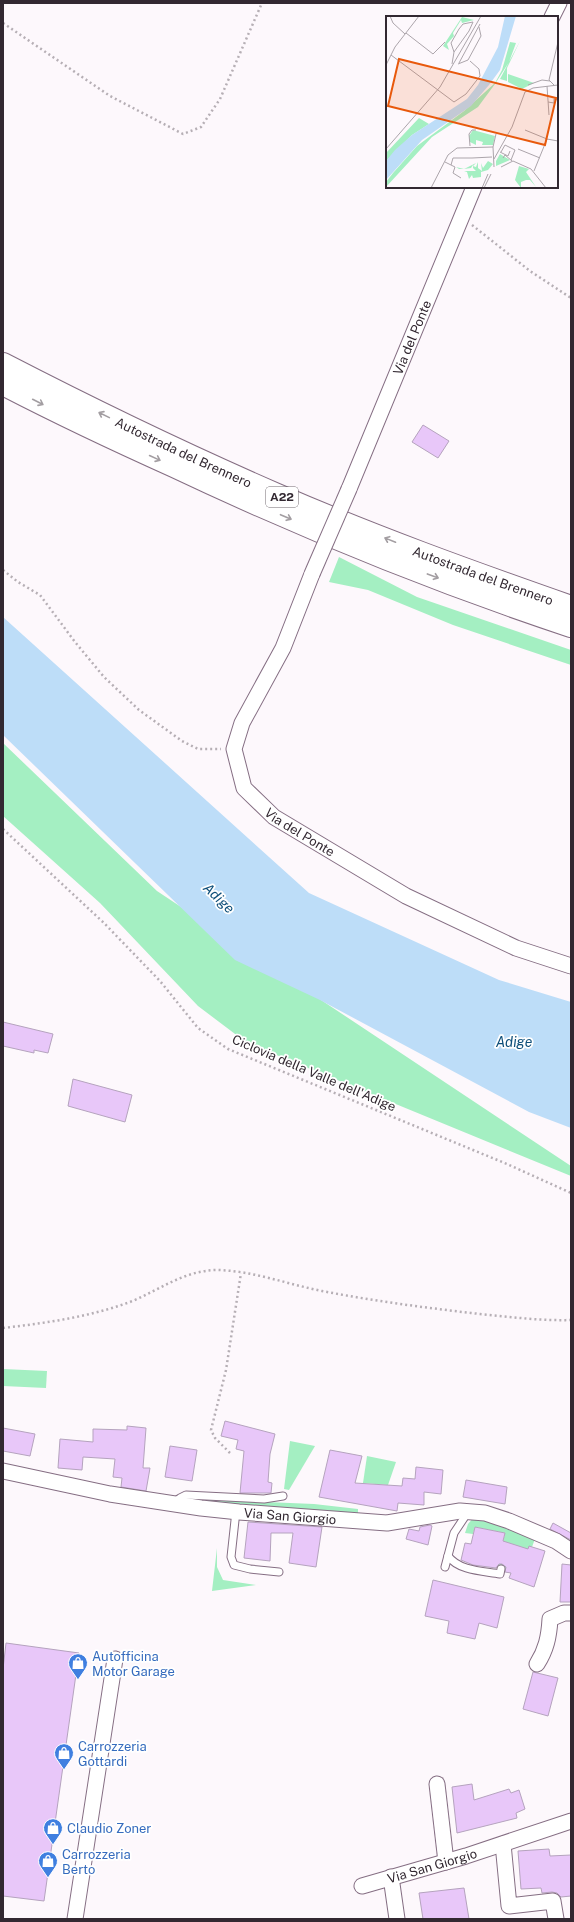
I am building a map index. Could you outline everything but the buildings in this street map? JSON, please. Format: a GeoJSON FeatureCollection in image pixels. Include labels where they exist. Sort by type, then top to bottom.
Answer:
{"type":"FeatureCollection","features":[{"type":"Feature","properties":{"kind":"highway","name":"Autostrada del Brennero"},"geometry":{"type":"LineString","coordinates":[[3,364],[125,425],[275,494],[453,565],[571,607]]}},
{"type":"Feature","properties":{"kind":"highway","name":"Autostrada del Brennero"},"geometry":{"type":"LineString","coordinates":[[3,384],[41,404],[245,500],[363,550],[528,612],[571,626]]}},
{"type":"Feature","properties":{"kind":"highway"},"geometry":{"type":"LineString","coordinates":[[528,612],[571,640]]}},
{"type":"Feature","properties":{"kind":"street"},"geometry":{"type":"LineString","coordinates":[[552,16],[559,3]]}},
{"type":"Feature","properties":{"kind":"street","name":"Via del Ponte"},"geometry":{"type":"LineString","coordinates":[[474,188],[349,489],[312,574],[283,648],[242,723],[234,749],[244,788],[274,816],[406,896],[516,948],[571,966]]}},
{"type":"Feature","properties":{"kind":"street","name":"Via San Giorgio"},"geometry":{"type":"LineString","coordinates":[[3,1471],[110,1494],[236,1512],[387,1523],[447,1513],[485,1513],[509,1521],[556,1541],[571,1552]]}},
{"type":"Feature","properties":{"kind":"street"},"geometry":{"type":"LineString","coordinates":[[537,1664],[544,1652],[548,1638],[550,1619],[564,1613],[571,1613]]}},
{"type":"Feature","properties":{"kind":"street"},"geometry":{"type":"LineString","coordinates":[[75,1919],[115,1659]]}},
{"type":"Feature","properties":{"kind":"street"},"geometry":{"type":"LineString","coordinates":[[437,1784],[446,1862]]}},
{"type":"Feature","properties":{"kind":"street","name":"Via San Giorgio"},"geometry":{"type":"LineString","coordinates":[[362,1886],[446,1862],[571,1821]]}},
{"type":"Feature","properties":{"kind":"street"},"geometry":{"type":"LineString","coordinates":[[503,1844],[509,1906],[552,1901],[556,1919]]}},
{"type":"Feature","properties":{"kind":"street"},"geometry":{"type":"LineString","coordinates":[[391,1877],[397,1919]]}},
{"type":"Feature","properties":{"kind":"lane"},"geometry":{"type":"LineString","coordinates":[[173,1504],[186,1495],[264,1499],[283,1496]]}},
{"type":"Feature","properties":{"kind":"lane"},"geometry":{"type":"LineString","coordinates":[[236,1512],[231,1557],[234,1565],[250,1569],[279,1572]]}},
{"type":"Feature","properties":{"kind":"lane"},"geometry":{"type":"LineString","coordinates":[[445,1566],[454,1533],[468,1512]]}},
{"type":"Feature","properties":{"kind":"lane"},"geometry":{"type":"LineString","coordinates":[[448,1556],[452,1562],[470,1569],[500,1574],[501,1569]]}},
{"type":"Feature","properties":{"kind":"path"},"geometry":{"type":"LineString","coordinates":[[3,23],[110,96],[183,134],[201,127],[220,99],[262,3]]}},
{"type":"Feature","properties":{"kind":"path"},"geometry":{"type":"LineString","coordinates":[[461,218],[476,228],[530,271],[571,298]]}},
{"type":"Feature","properties":{"kind":"path"},"geometry":{"type":"LineString","coordinates":[[3,570],[18,582],[40,595],[75,642],[104,677],[139,710],[182,741],[198,749],[234,749]]}},
{"type":"Feature","properties":{"kind":"path","name":"Ciclovia della Valle dell'Adige"},"geometry":{"type":"LineString","coordinates":[[3,829],[104,923],[160,981],[198,1028],[228,1049],[507,1164],[571,1193]]}},
{"type":"Feature","properties":{"kind":"path"},"geometry":{"type":"LineString","coordinates":[[3,1328],[96,1313],[131,1301],[178,1278],[197,1272],[217,1270],[241,1273],[356,1298],[436,1309],[544,1320],[571,1320]]}},
{"type":"Feature","properties":{"kind":"path"},"geometry":{"type":"LineString","coordinates":[[230,1453],[215,1438],[211,1430],[226,1370],[241,1273]]}},
{"type":"Feature","properties":{"kind":"green space"},"geometry":{"type":"Polygon","coordinates":[[[339,557],[417,597],[571,650],[571,665],[453,625],[368,590],[329,582],[339,557]]]}},
{"type":"Feature","properties":{"kind":"green space"},"geometry":{"type":"Polygon","coordinates":[[[3,743],[157,891],[571,1166],[571,1176],[247,1043],[198,1006],[100,903],[3,816],[3,743]]]}},
{"type":"Feature","properties":{"kind":"green space"},"geometry":{"type":"Polygon","coordinates":[[[3,1369],[47,1371],[46,1388],[3,1386],[3,1369]]]}},
{"type":"Feature","properties":{"kind":"green space"},"geometry":{"type":"Polygon","coordinates":[[[290,1441],[315,1446],[289,1490],[284,1489],[290,1441]]]}},
{"type":"Feature","properties":{"kind":"green space"},"geometry":{"type":"Polygon","coordinates":[[[367,1456],[396,1462],[388,1485],[363,1483],[367,1456]]]}},
{"type":"Feature","properties":{"kind":"green space"},"geometry":{"type":"Polygon","coordinates":[[[188,1500],[314,1504],[358,1509],[358,1516],[188,1500]]]}},
{"type":"Feature","properties":{"kind":"green space"},"geometry":{"type":"Polygon","coordinates":[[[474,1517],[536,1536],[532,1547],[529,1546],[528,1549],[506,1570],[497,1568],[505,1533],[475,1527],[473,1534],[465,1533],[468,1524],[474,1517]]]}},
{"type":"Feature","properties":{"kind":"green space"},"geometry":{"type":"Polygon","coordinates":[[[217,1548],[217,1567],[223,1580],[256,1585],[212,1591],[217,1548]]]}},
{"type":"Feature","properties":{"kind":"water","name":"Adige"},"geometry":{"type":"Polygon","coordinates":[[[3,617],[309,893],[499,980],[571,1002],[571,1128],[529,1112],[320,1000],[235,960],[3,735],[3,617]]]}},
{"type":"Feature","properties":{"kind":"place","name":"Autofficina Motor Garage"},"geometry":{"type":"Point","coordinates":[78,1680]}},
{"type":"Feature","properties":{"kind":"place","name":"Carrozzeria Gottardi"},"geometry":{"type":"Point","coordinates":[64,1770]}},
{"type":"Feature","properties":{"kind":"place","name":"Claudio Zoner"},"geometry":{"type":"Point","coordinates":[53,1845]}},
{"type":"Feature","properties":{"kind":"place","name":"Carrozzeria Berto"},"geometry":{"type":"Point","coordinates":[48,1878]}}]}
